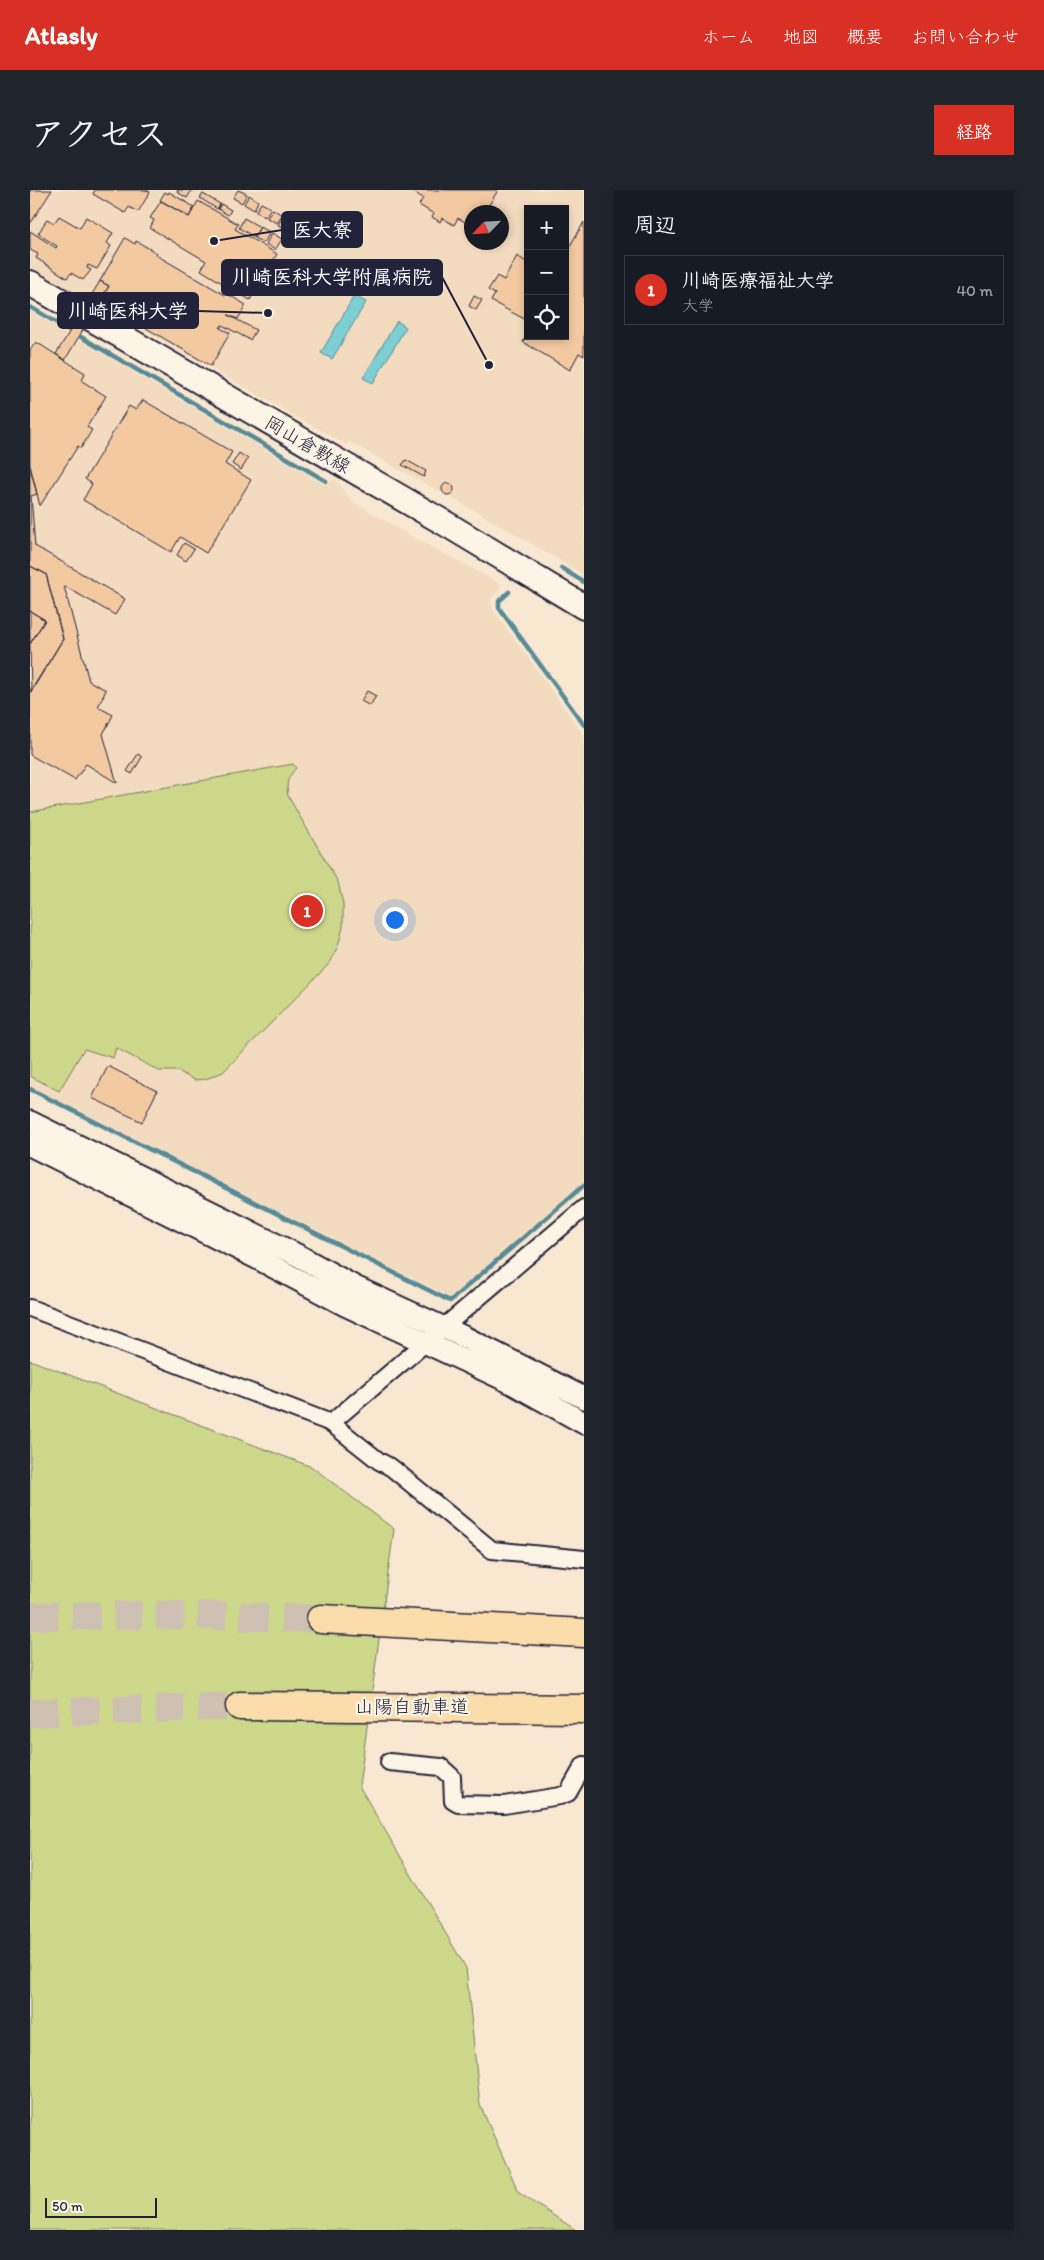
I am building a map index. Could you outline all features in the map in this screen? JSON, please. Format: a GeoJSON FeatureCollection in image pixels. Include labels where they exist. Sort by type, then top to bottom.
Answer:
{"type":"FeatureCollection","features":[{"type":"Feature","properties":{"kind":"highway"},"geometry":{"type":"LineString","coordinates":[[321,1619],[584,1633]]}},
{"type":"Feature","properties":{"kind":"highway","name":"山陽自動車道"},"geometry":{"type":"LineString","coordinates":[[240,1706],[584,1708]]}},
{"type":"Feature","properties":{"kind":"main road","name":"岡山倉敷線"},"geometry":{"type":"LineString","coordinates":[[30,283],[584,606]]}},
{"type":"Feature","properties":{"kind":"street"},"geometry":{"type":"LineString","coordinates":[[30,1122],[299,1256],[353,1286],[584,1398]]}},
{"type":"Feature","properties":{"kind":"street"},"geometry":{"type":"LineString","coordinates":[[30,1145],[255,1257],[345,1305],[512,1383],[584,1423]]}},
{"type":"Feature","properties":{"kind":"street"},"geometry":{"type":"LineString","coordinates":[[331,1423],[584,1208]]}},
{"type":"Feature","properties":{"kind":"street"},"geometry":{"type":"LineString","coordinates":[[30,1308],[331,1423],[379,1461],[392,1468],[492,1550],[584,1559]]}},
{"type":"Feature","properties":{"kind":"street"},"geometry":{"type":"LineString","coordinates":[[389,1762],[441,1767],[452,1777],[453,1801],[458,1804],[495,1804],[568,1793],[584,1765]]}},
{"type":"Feature","properties":{"kind":"shaded area"},"geometry":{"type":"Polygon","coordinates":[[[30,190],[584,190],[584,575],[486,517],[349,442],[346,445],[126,320],[87,302],[30,268],[30,190]]]}},
{"type":"Feature","properties":{"kind":"shaded area"},"geometry":{"type":"Polygon","coordinates":[[[30,311],[325,485],[335,479],[352,501],[411,536],[501,584],[499,591],[491,599],[492,608],[584,735],[584,1182],[450,1297],[30,1086],[30,311]]]}},
{"type":"Feature","properties":{"kind":"green space"},"geometry":{"type":"Polygon","coordinates":[[[293,764],[296,768],[288,781],[288,796],[338,882],[343,904],[343,927],[338,946],[330,963],[223,1072],[206,1079],[194,1080],[178,1071],[159,1071],[116,1048],[113,1058],[84,1049],[59,1091],[30,1076],[30,812],[293,764]]]}},
{"type":"Feature","properties":{"kind":"green space"},"geometry":{"type":"Polygon","coordinates":[[[30,1360],[312,1467],[394,1529],[359,1786],[466,1968],[480,2105],[519,2193],[576,2230],[30,2230],[30,1360]]]}},
{"type":"Feature","properties":{"kind":"water"},"geometry":{"type":"Polygon","coordinates":[[[354,296],[366,302],[332,359],[321,353],[354,296]]]}},
{"type":"Feature","properties":{"kind":"water"},"geometry":{"type":"Polygon","coordinates":[[[397,321],[406,327],[373,383],[363,378],[397,321]]]}},
{"type":"Feature","properties":{"kind":"building"},"geometry":{"type":"Polygon","coordinates":[[[30,190],[52,190],[30,224],[30,190]]]}},
{"type":"Feature","properties":{"kind":"building"},"geometry":{"type":"Polygon","coordinates":[[[95,190],[146,190],[150,192],[138,212],[129,207],[125,213],[93,194],[95,190]]]}},
{"type":"Feature","properties":{"kind":"building"},"geometry":{"type":"Polygon","coordinates":[[[178,190],[192,190],[187,198],[177,192],[178,190]]]}},
{"type":"Feature","properties":{"kind":"building"},"geometry":{"type":"Polygon","coordinates":[[[238,190],[247,194],[242,203],[233,198],[238,190]]]}},
{"type":"Feature","properties":{"kind":"building"},"geometry":{"type":"Polygon","coordinates":[[[410,190],[498,190],[489,205],[464,205],[464,221],[458,218],[454,225],[442,218],[440,222],[432,217],[434,214],[419,205],[423,198],[410,190]]]}},
{"type":"Feature","properties":{"kind":"building"},"geometry":{"type":"Polygon","coordinates":[[[165,192],[168,194],[169,192],[194,207],[189,217],[160,200],[165,192]]]}},
{"type":"Feature","properties":{"kind":"building"},"geometry":{"type":"Polygon","coordinates":[[[203,194],[220,204],[217,209],[200,198],[203,194]]]}},
{"type":"Feature","properties":{"kind":"building"},"geometry":{"type":"Polygon","coordinates":[[[249,195],[258,201],[254,210],[244,204],[249,195]]]}},
{"type":"Feature","properties":{"kind":"building"},"geometry":{"type":"Polygon","coordinates":[[[161,201],[189,217],[198,201],[238,224],[235,229],[277,254],[250,300],[201,270],[206,261],[150,228],[154,220],[150,218],[161,201]]]}},
{"type":"Feature","properties":{"kind":"building"},"geometry":{"type":"Polygon","coordinates":[[[261,203],[271,208],[265,217],[256,211],[261,203]]]}},
{"type":"Feature","properties":{"kind":"building"},"geometry":{"type":"Polygon","coordinates":[[[221,204],[231,210],[228,215],[218,209],[221,204]]]}},
{"type":"Feature","properties":{"kind":"building"},"geometry":{"type":"Polygon","coordinates":[[[273,209],[282,215],[277,223],[267,218],[273,209]]]}},
{"type":"Feature","properties":{"kind":"building"},"geometry":{"type":"Polygon","coordinates":[[[59,216],[80,228],[86,217],[113,233],[107,243],[111,246],[97,269],[88,265],[87,268],[91,270],[83,280],[71,273],[67,278],[36,258],[38,254],[30,250],[30,231],[56,248],[57,246],[38,234],[47,219],[54,223],[59,216]]]}},
{"type":"Feature","properties":{"kind":"building"},"geometry":{"type":"Polygon","coordinates":[[[283,216],[292,221],[287,229],[278,225],[283,216]]]}},
{"type":"Feature","properties":{"kind":"building"},"geometry":{"type":"Polygon","coordinates":[[[244,218],[260,227],[254,237],[239,228],[244,218]]]}},
{"type":"Feature","properties":{"kind":"building"},"geometry":{"type":"Polygon","coordinates":[[[584,222],[584,356],[579,353],[570,370],[523,342],[524,340],[569,340],[569,247],[584,222]]]}},
{"type":"Feature","properties":{"kind":"building"},"geometry":{"type":"Polygon","coordinates":[[[260,227],[270,232],[264,243],[254,238],[260,227]]]}},
{"type":"Feature","properties":{"kind":"building"},"geometry":{"type":"Polygon","coordinates":[[[272,233],[282,239],[275,250],[266,244],[272,233]]]}},
{"type":"Feature","properties":{"kind":"building"},"geometry":{"type":"Polygon","coordinates":[[[125,238],[135,244],[136,241],[157,253],[156,255],[246,305],[238,319],[228,315],[256,330],[250,340],[222,325],[220,328],[230,333],[211,366],[100,301],[109,286],[100,281],[125,238]]]}},
{"type":"Feature","properties":{"kind":"building"},"geometry":{"type":"Polygon","coordinates":[[[517,256],[524,260],[524,319],[491,301],[495,294],[488,290],[497,276],[504,280],[517,256]]]}},
{"type":"Feature","properties":{"kind":"building"},"geometry":{"type":"Polygon","coordinates":[[[100,281],[109,286],[65,360],[56,354],[100,281]]]}},
{"type":"Feature","properties":{"kind":"building"},"geometry":{"type":"Polygon","coordinates":[[[474,296],[482,300],[476,310],[469,306],[474,296]]]}},
{"type":"Feature","properties":{"kind":"building"},"geometry":{"type":"Polygon","coordinates":[[[36,342],[85,373],[82,381],[106,396],[87,427],[92,430],[81,448],[78,446],[40,506],[30,466],[30,350],[36,342]]]}},
{"type":"Feature","properties":{"kind":"building"},"geometry":{"type":"Polygon","coordinates":[[[143,400],[232,452],[225,464],[251,480],[206,553],[180,537],[171,552],[83,500],[92,484],[85,479],[129,406],[136,410],[143,400]]]}},
{"type":"Feature","properties":{"kind":"building"},"geometry":{"type":"Polygon","coordinates":[[[239,453],[248,459],[241,470],[232,464],[239,453]]]}},
{"type":"Feature","properties":{"kind":"building"},"geometry":{"type":"Polygon","coordinates":[[[406,460],[426,471],[424,477],[402,465],[406,460]]]}},
{"type":"Feature","properties":{"kind":"building"},"geometry":{"type":"Polygon","coordinates":[[[30,466],[37,494],[31,496],[35,546],[125,599],[115,615],[64,586],[89,681],[106,690],[98,707],[113,715],[103,734],[117,783],[86,764],[75,780],[30,755],[30,692],[63,639],[46,574],[30,566],[30,466]]]}},
{"type":"Feature","properties":{"kind":"building"},"geometry":{"type":"Polygon","coordinates":[[[446,483],[450,483],[454,489],[450,495],[446,495],[442,491],[442,487],[446,483]]]}},
{"type":"Feature","properties":{"kind":"building"},"geometry":{"type":"Polygon","coordinates":[[[184,543],[194,549],[186,561],[177,555],[184,543]]]}},
{"type":"Feature","properties":{"kind":"building"},"geometry":{"type":"Polygon","coordinates":[[[30,566],[46,574],[63,639],[31,692],[30,644],[45,620],[30,611],[30,566]]]}},
{"type":"Feature","properties":{"kind":"building"},"geometry":{"type":"Polygon","coordinates":[[[30,611],[45,620],[30,644],[30,611]]]}},
{"type":"Feature","properties":{"kind":"building"},"geometry":{"type":"Polygon","coordinates":[[[367,691],[376,696],[370,706],[361,701],[367,691]]]}},
{"type":"Feature","properties":{"kind":"building"},"geometry":{"type":"Polygon","coordinates":[[[138,754],[142,757],[132,774],[127,771],[138,754]]]}},
{"type":"Feature","properties":{"kind":"building"},"geometry":{"type":"Polygon","coordinates":[[[108,1066],[157,1091],[142,1122],[92,1098],[108,1066]]]}},
{"type":"Feature","properties":{"kind":"waterway"},"geometry":{"type":"LineString","coordinates":[[30,307],[326,481]]}},
{"type":"Feature","properties":{"kind":"waterway"},"geometry":{"type":"LineString","coordinates":[[561,568],[584,582]]}},
{"type":"Feature","properties":{"kind":"waterway"},"geometry":{"type":"LineString","coordinates":[[509,592],[499,601],[499,608],[584,725]]}},
{"type":"Feature","properties":{"kind":"waterway"},"geometry":{"type":"LineString","coordinates":[[30,1089],[450,1301],[584,1185]]}},
{"type":"Feature","properties":{"kind":"tunnel"},"geometry":{"type":"LineString","coordinates":[[30,1616],[191,1615],[321,1619]]}},
{"type":"Feature","properties":{"kind":"tunnel"},"geometry":{"type":"LineString","coordinates":[[30,1713],[240,1706]]}},
{"type":"Feature","properties":{"kind":"place","name":"医大寮"},"geometry":{"type":"Point","coordinates":[214,241]}},
{"type":"Feature","properties":{"kind":"place","name":"川崎医科大学"},"geometry":{"type":"Point","coordinates":[268,313]}},
{"type":"Feature","properties":{"kind":"place","name":"川崎医科大学附属病院"},"geometry":{"type":"Point","coordinates":[489,365]}},
{"type":"Feature","properties":{"kind":"place","name":"川崎医療福祉大学"},"geometry":{"type":"Point","coordinates":[307,911]}}]}
